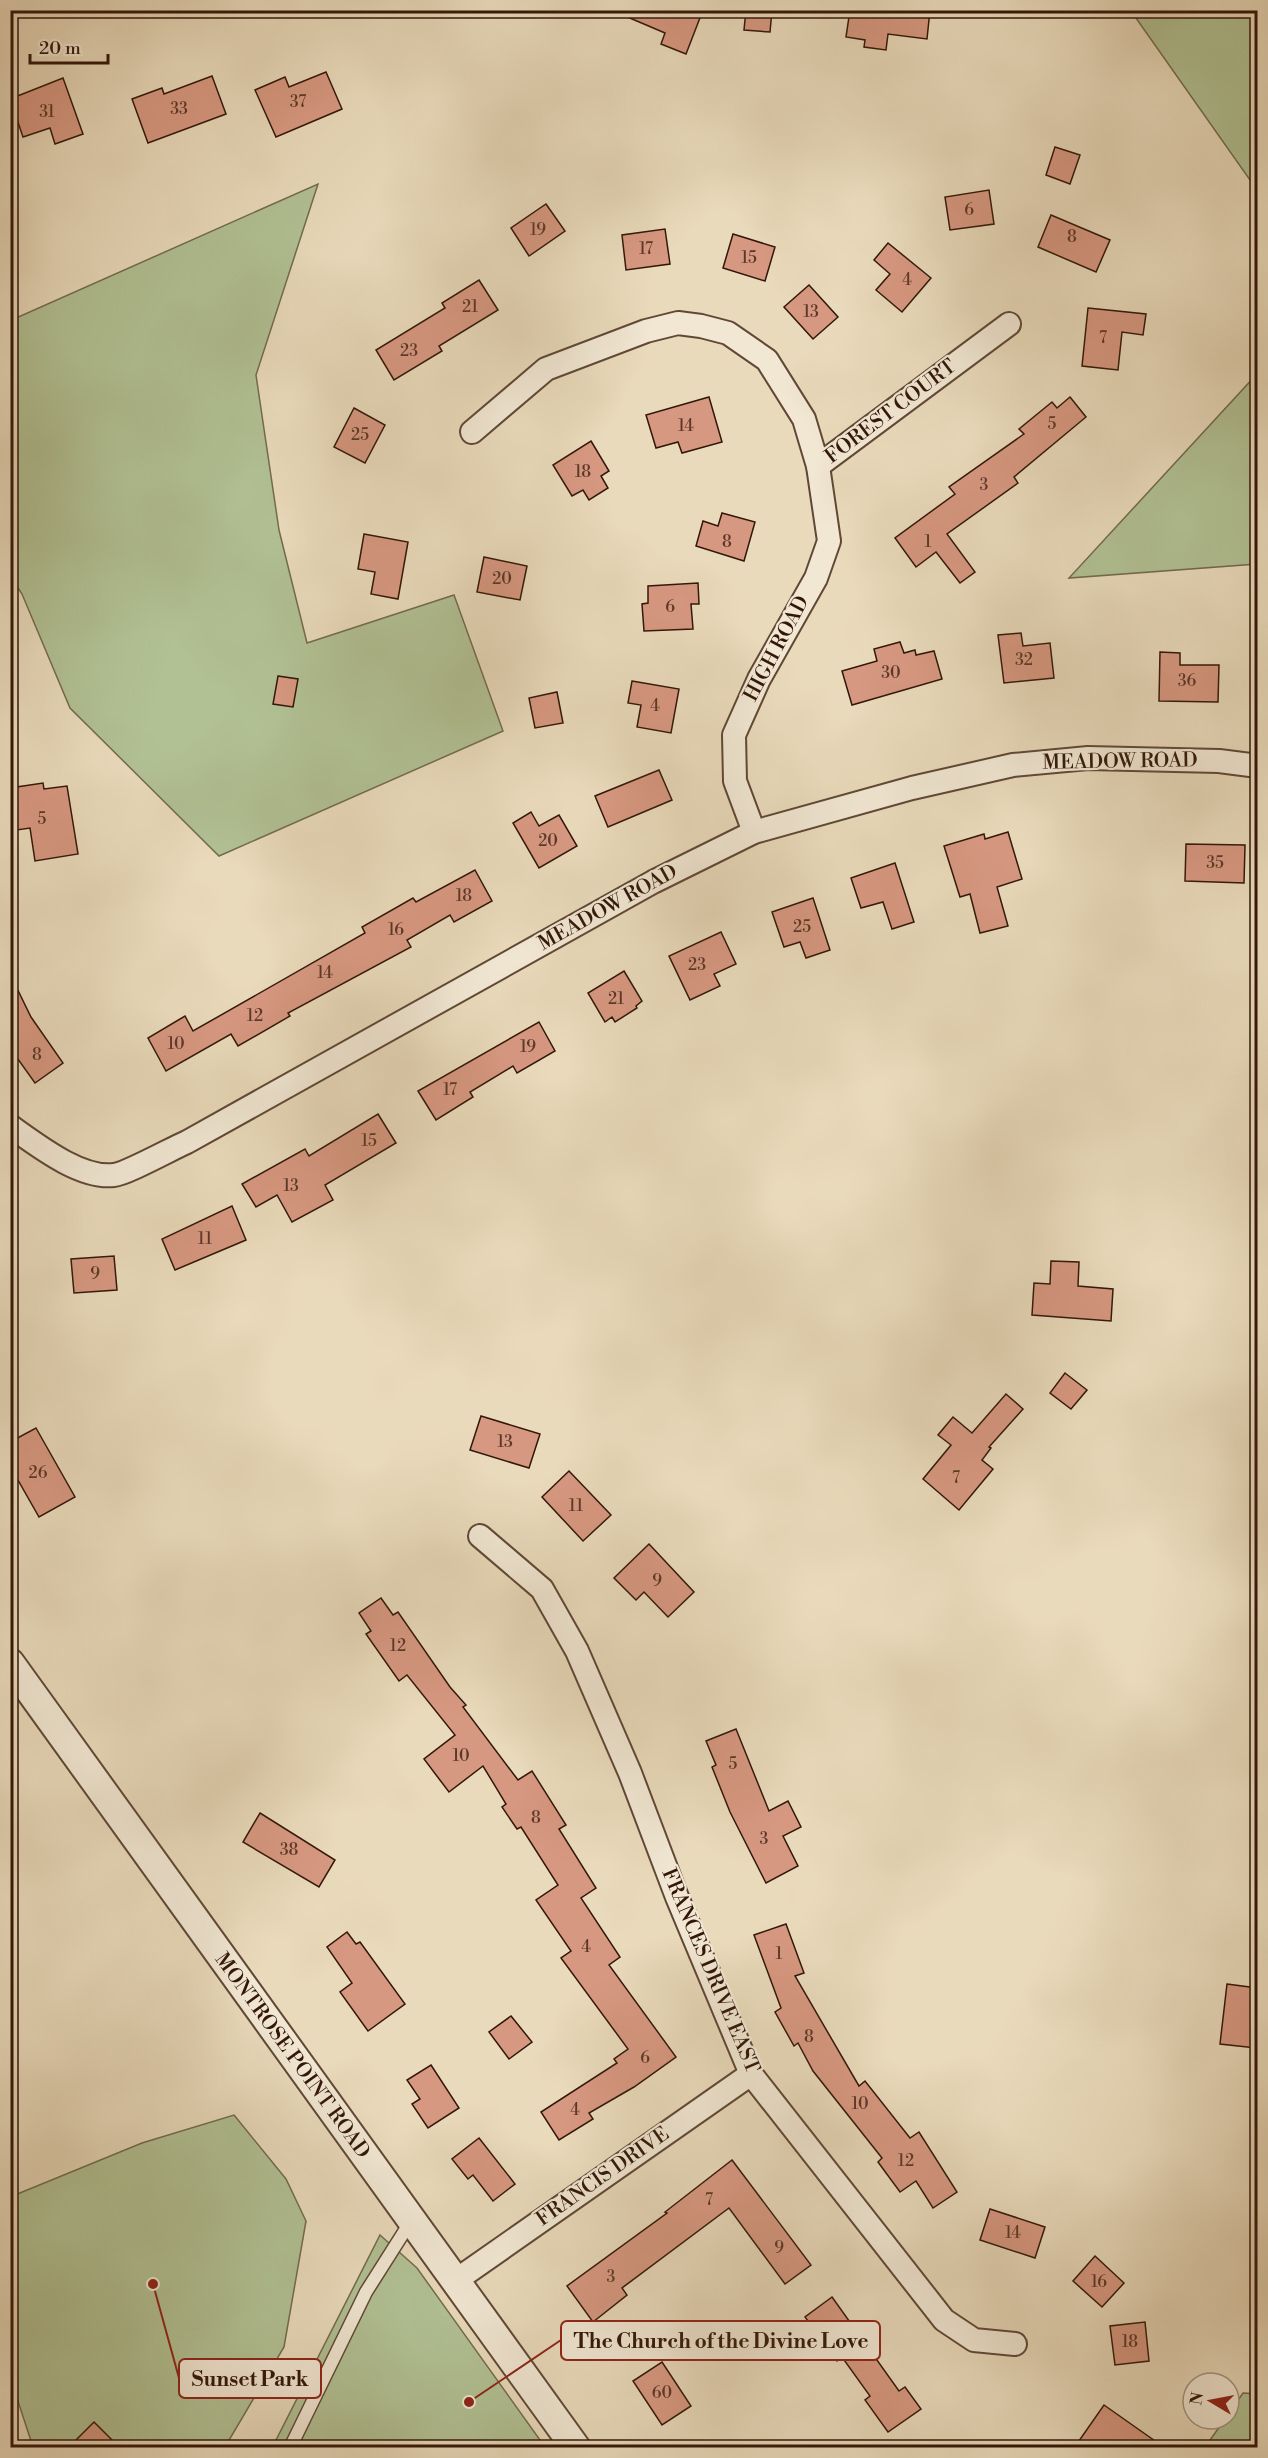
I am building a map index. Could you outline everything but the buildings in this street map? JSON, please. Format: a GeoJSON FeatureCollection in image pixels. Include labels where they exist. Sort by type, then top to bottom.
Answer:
{"type":"FeatureCollection","features":[{"type":"Feature","properties":{"kind":"street","name":"FOREST COURT"},"geometry":{"type":"LineString","coordinates":[[472,432],[546,369],[646,331],[678,323],[728,333],[767,360],[804,419],[818,466],[1009,324]]}},
{"type":"Feature","properties":{"kind":"street","name":"HIGH ROAD"},"geometry":{"type":"LineString","coordinates":[[754,832],[735,781],[734,735],[759,679],[816,578],[829,540],[818,466]]}},
{"type":"Feature","properties":{"kind":"street","name":"MEADOW ROAD"},"geometry":{"type":"LineString","coordinates":[[10,1126],[55,1158],[85,1170],[115,1175],[187,1142],[653,882],[754,832],[912,788],[1013,765],[1088,758],[1219,761],[1257,766]]}},
{"type":"Feature","properties":{"kind":"street","name":"FRANCES DRIVE EAST"},"geometry":{"type":"LineString","coordinates":[[480,1536],[542,1589],[577,1651],[630,1773],[677,1898],[751,2074],[944,2320],[974,2340],[1015,2344]]}},
{"type":"Feature","properties":{"kind":"street","name":"MONTROSE POINT ROAD"},"geometry":{"type":"LineString","coordinates":[[10,1664],[576,2448]]}},
{"type":"Feature","properties":{"kind":"street","name":"FRANCIS DRIVE"},"geometry":{"type":"LineString","coordinates":[[455,2281],[751,2074]]}},
{"type":"Feature","properties":{"kind":"lane"},"geometry":{"type":"LineString","coordinates":[[290,2448],[366,2292],[411,2221]]}},
{"type":"Feature","properties":{"kind":"green space"},"geometry":{"type":"Polygon","coordinates":[[[1131,11],[1257,11],[1257,190],[1131,11]]]}},
{"type":"Feature","properties":{"kind":"green space"},"geometry":{"type":"Polygon","coordinates":[[[318,184],[256,375],[279,530],[307,643],[454,595],[503,731],[219,856],[70,708],[22,594],[11,577],[10,318],[14,319],[318,184]]]}},
{"type":"Feature","properties":{"kind":"green space"},"geometry":{"type":"Polygon","coordinates":[[[1257,374],[1257,564],[1069,578],[1257,374]]]}},
{"type":"Feature","properties":{"kind":"green space"},"geometry":{"type":"Polygon","coordinates":[[[234,2115],[286,2179],[306,2221],[284,2347],[225,2447],[33,2447],[11,2380],[10,2197],[142,2143],[234,2115]]]}},
{"type":"Feature","properties":{"kind":"green space"},"geometry":{"type":"Polygon","coordinates":[[[380,2235],[417,2268],[545,2447],[272,2448],[380,2235]]]}},
{"type":"Feature","properties":{"kind":"green space"},"geometry":{"type":"Polygon","coordinates":[[[1243,2393],[1257,2394],[1257,2447],[1205,2447],[1216,2431],[1241,2431],[1241,2396],[1243,2393]]]}},
{"type":"Feature","properties":{"kind":"place","name":"Sunset Park"},"geometry":{"type":"Point","coordinates":[153,2284]}},
{"type":"Feature","properties":{"kind":"place","name":"The Church of the Divine Love"},"geometry":{"type":"Point","coordinates":[469,2402]}}]}
